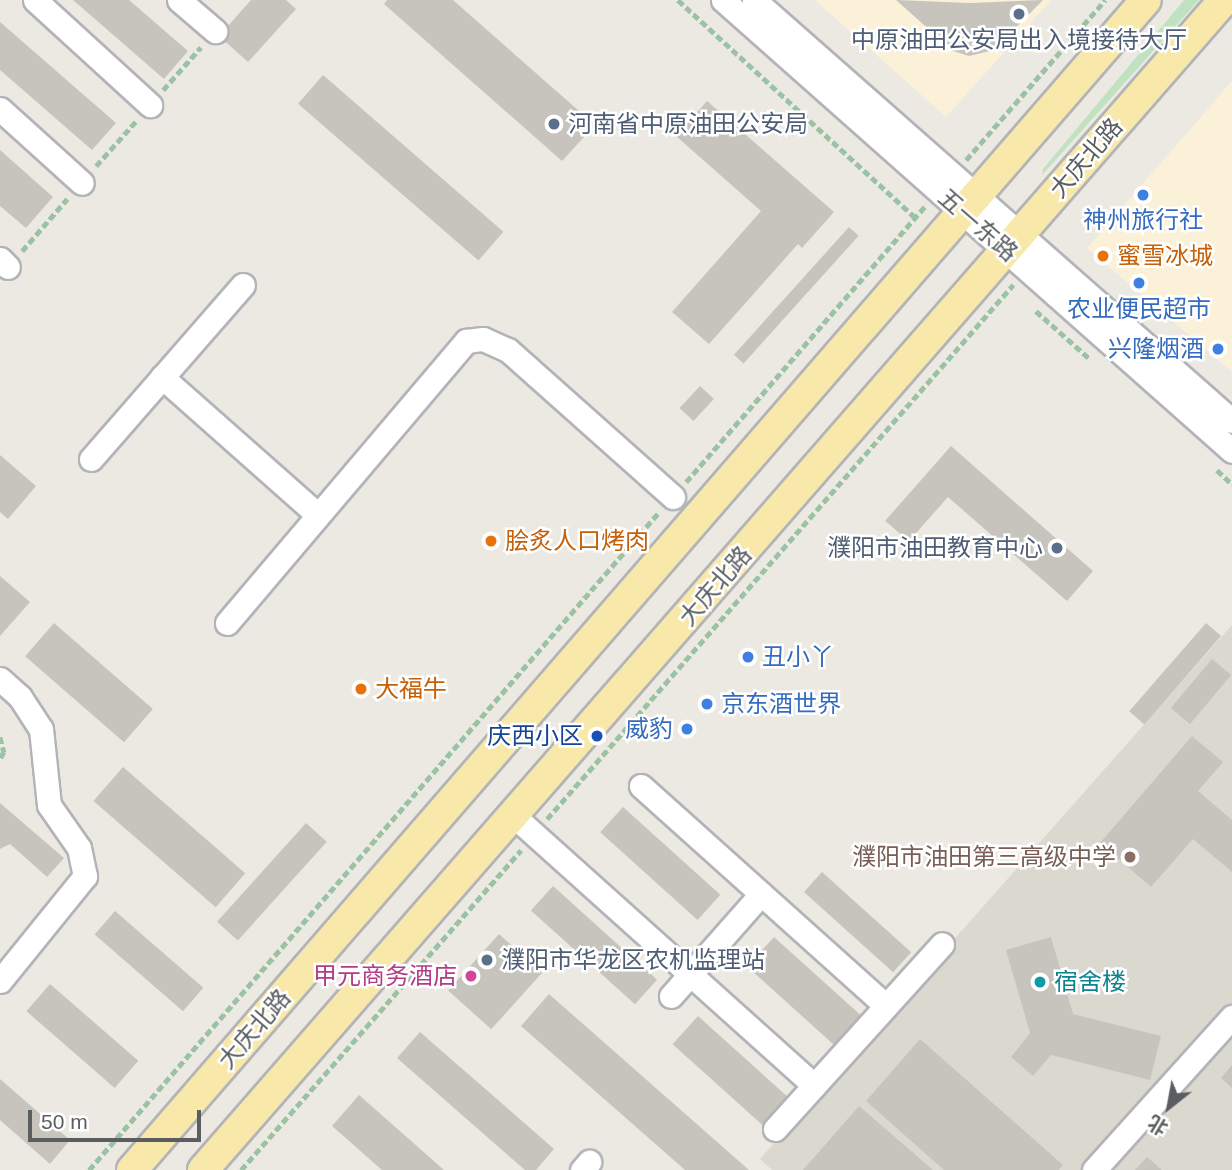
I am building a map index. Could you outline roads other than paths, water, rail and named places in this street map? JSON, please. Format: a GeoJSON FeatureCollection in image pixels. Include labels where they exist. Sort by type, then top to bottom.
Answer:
{"type":"FeatureCollection","features":[{"type":"Feature","properties":{"kind":"main road","name":"大庆北路"},"geometry":{"type":"LineString","coordinates":[[132,1170],[1146,0]]}},
{"type":"Feature","properties":{"kind":"main road","name":"大庆北路"},"geometry":{"type":"LineString","coordinates":[[203,1170],[524,826],[1018,251],[1224,0]]}},
{"type":"Feature","properties":{"kind":"street"},"geometry":{"type":"LineString","coordinates":[[35,0],[150,105]]}},
{"type":"Feature","properties":{"kind":"street"},"geometry":{"type":"LineString","coordinates":[[179,0],[215,32]]}},
{"type":"Feature","properties":{"kind":"street","name":"五一东路"},"geometry":{"type":"LineString","coordinates":[[723,0],[969,204],[1232,451]]}},
{"type":"Feature","properties":{"kind":"street","name":"五一东路"},"geometry":{"type":"LineString","coordinates":[[754,0],[945,183]]}},
{"type":"Feature","properties":{"kind":"street"},"geometry":{"type":"LineString","coordinates":[[0,109],[82,183]]}},
{"type":"Feature","properties":{"kind":"street","name":"五一东路"},"geometry":{"type":"LineString","coordinates":[[1018,251],[1232,421]]}},
{"type":"Feature","properties":{"kind":"street"},"geometry":{"type":"LineString","coordinates":[[91,459],[243,285]]}},
{"type":"Feature","properties":{"kind":"street"},"geometry":{"type":"LineString","coordinates":[[227,623],[466,341],[483,339],[508,350],[673,497]]}},
{"type":"Feature","properties":{"kind":"street"},"geometry":{"type":"LineString","coordinates":[[162,377],[318,515]]}},
{"type":"Feature","properties":{"kind":"street"},"geometry":{"type":"LineString","coordinates":[[0,679],[20,697],[41,729],[49,805],[79,848],[85,876],[0,981]]}},
{"type":"Feature","properties":{"kind":"street"},"geometry":{"type":"LineString","coordinates":[[641,786],[886,1006]]}},
{"type":"Feature","properties":{"kind":"street"},"geometry":{"type":"LineString","coordinates":[[524,826],[814,1085]]}},
{"type":"Feature","properties":{"kind":"street"},"geometry":{"type":"LineString","coordinates":[[671,996],[761,894]]}},
{"type":"Feature","properties":{"kind":"street"},"geometry":{"type":"LineString","coordinates":[[775,1129],[942,944]]}},
{"type":"Feature","properties":{"kind":"street"},"geometry":{"type":"LineString","coordinates":[[1094,1170],[1232,1017]]}},
{"type":"Feature","properties":{"kind":"place","name":"中原油田公安局出入境接待大厅"},"geometry":{"type":"Point","coordinates":[1019,14]}},
{"type":"Feature","properties":{"kind":"place","name":"河南省中原油田公安局"},"geometry":{"type":"Point","coordinates":[554,124]}},
{"type":"Feature","properties":{"kind":"place","name":"神州旅行社"},"geometry":{"type":"Point","coordinates":[1143,195]}},
{"type":"Feature","properties":{"kind":"place","name":"蜜雪冰城"},"geometry":{"type":"Point","coordinates":[1103,256]}},
{"type":"Feature","properties":{"kind":"place","name":"农业便民超市"},"geometry":{"type":"Point","coordinates":[1139,283]}},
{"type":"Feature","properties":{"kind":"place","name":"兴隆烟酒"},"geometry":{"type":"Point","coordinates":[1218,349]}},
{"type":"Feature","properties":{"kind":"place","name":"脍炙人口烤肉"},"geometry":{"type":"Point","coordinates":[491,541]}},
{"type":"Feature","properties":{"kind":"place","name":"濮阳市油田教育中心"},"geometry":{"type":"Point","coordinates":[1057,548]}},
{"type":"Feature","properties":{"kind":"place","name":"丑小丫"},"geometry":{"type":"Point","coordinates":[748,657]}},
{"type":"Feature","properties":{"kind":"place","name":"大福牛"},"geometry":{"type":"Point","coordinates":[361,689]}},
{"type":"Feature","properties":{"kind":"place","name":"京东酒世界"},"geometry":{"type":"Point","coordinates":[707,704]}},
{"type":"Feature","properties":{"kind":"place","name":"威豹"},"geometry":{"type":"Point","coordinates":[687,729]}},
{"type":"Feature","properties":{"kind":"place","name":"庆西小区"},"geometry":{"type":"Point","coordinates":[597,736]}},
{"type":"Feature","properties":{"kind":"place","name":"濮阳市油田第三高级中学"},"geometry":{"type":"Point","coordinates":[1130,857]}},
{"type":"Feature","properties":{"kind":"place","name":"濮阳市华龙区农机监理站"},"geometry":{"type":"Point","coordinates":[487,960]}},
{"type":"Feature","properties":{"kind":"place","name":"甲元商务酒店"},"geometry":{"type":"Point","coordinates":[471,976]}},
{"type":"Feature","properties":{"kind":"place","name":"宿舍楼"},"geometry":{"type":"Point","coordinates":[1040,982]}}]}
